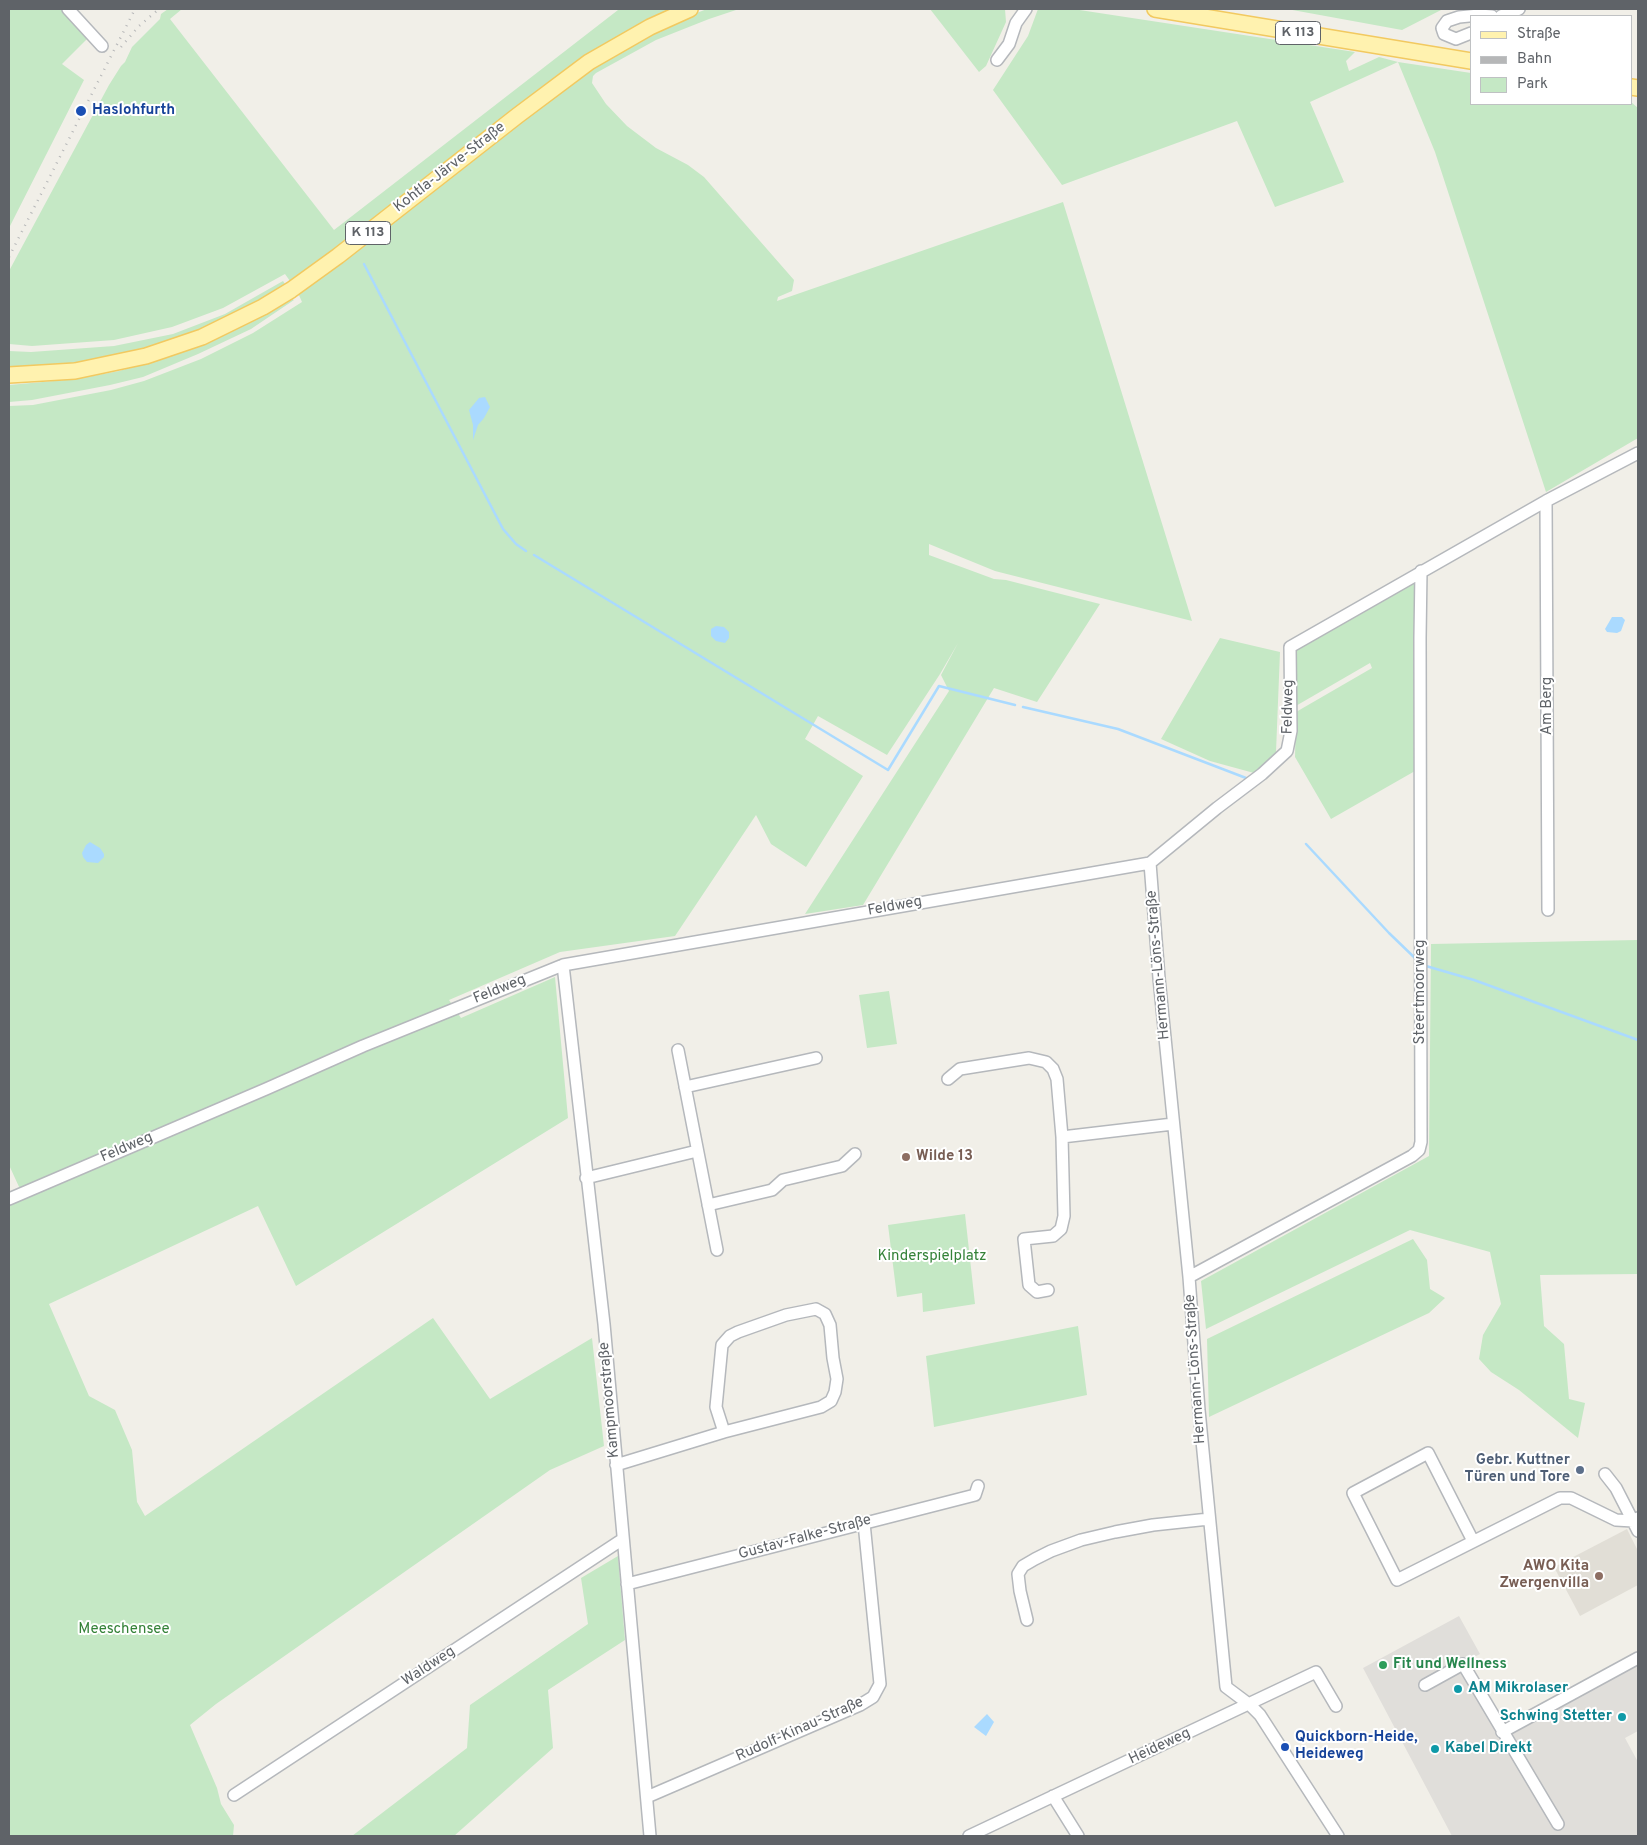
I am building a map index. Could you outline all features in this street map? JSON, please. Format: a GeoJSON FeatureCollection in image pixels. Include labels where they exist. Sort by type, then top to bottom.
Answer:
{"type":"FeatureCollection","features":[{"type":"Feature","properties":{"kind":"main road","name":"Kohtla-Järve-Straße"},"geometry":{"type":"LineString","coordinates":[[9,375],[75,370],[146,356],[202,337],[263,307],[291,290],[338,256],[589,62],[650,27],[690,9]]}},
{"type":"Feature","properties":{"kind":"main road","name":"K 113"},"geometry":{"type":"LineString","coordinates":[[1155,9],[1470,61]]}},
{"type":"Feature","properties":{"kind":"street"},"geometry":{"type":"LineString","coordinates":[[68,9],[102,46]]}},
{"type":"Feature","properties":{"kind":"street"},"geometry":{"type":"LineString","coordinates":[[1013,9],[1016,23]]}},
{"type":"Feature","properties":{"kind":"street"},"geometry":{"type":"LineString","coordinates":[[997,60],[1009,44],[1016,23],[1026,9]]}},
{"type":"Feature","properties":{"kind":"street"},"geometry":{"type":"LineString","coordinates":[[1504,15],[1519,9]]}},
{"type":"Feature","properties":{"kind":"street"},"geometry":{"type":"LineString","coordinates":[[1470,17],[1459,17],[1448,21],[1442,28],[1444,34],[1456,39],[1470,33]]}},
{"type":"Feature","properties":{"kind":"street","name":"Feldweg"},"geometry":{"type":"LineString","coordinates":[[9,1199],[372,1042],[563,965],[1150,863],[1262,774],[1287,751],[1290,731],[1290,647],[1546,501],[1638,453]]}},
{"type":"Feature","properties":{"kind":"street","name":"Am Berg"},"geometry":{"type":"LineString","coordinates":[[1546,501],[1548,910]]}},
{"type":"Feature","properties":{"kind":"street","name":"Steertmoorweg"},"geometry":{"type":"LineString","coordinates":[[1189,1277],[1412,1156],[1419,1150],[1421,1142],[1421,571]]}},
{"type":"Feature","properties":{"kind":"street","name":"Hermann-Löns-Straße"},"geometry":{"type":"LineString","coordinates":[[1150,863],[1159,978],[1189,1277],[1209,1519],[1226,1686],[1250,1704],[1260,1716],[1338,1836]]}},
{"type":"Feature","properties":{"kind":"street","name":"Kampmoorstraße"},"geometry":{"type":"LineString","coordinates":[[563,965],[604,1324],[650,1836]]}},
{"type":"Feature","properties":{"kind":"street"},"geometry":{"type":"LineString","coordinates":[[678,1050],[717,1250]]}},
{"type":"Feature","properties":{"kind":"street"},"geometry":{"type":"LineString","coordinates":[[685,1087],[816,1058]]}},
{"type":"Feature","properties":{"kind":"street"},"geometry":{"type":"LineString","coordinates":[[948,1080],[960,1069],[1029,1058],[1046,1062],[1057,1078],[1065,1203],[1061,1229],[1053,1236],[1024,1239],[1029,1285],[1037,1292],[1048,1290]]}},
{"type":"Feature","properties":{"kind":"street"},"geometry":{"type":"LineString","coordinates":[[1062,1137],[1173,1124]]}},
{"type":"Feature","properties":{"kind":"street"},"geometry":{"type":"LineString","coordinates":[[586,1178],[697,1151]]}},
{"type":"Feature","properties":{"kind":"street"},"geometry":{"type":"LineString","coordinates":[[708,1205],[772,1190],[782,1180],[842,1166],[855,1154]]}},
{"type":"Feature","properties":{"kind":"street"},"geometry":{"type":"LineString","coordinates":[[616,1465],[724,1432],[821,1408],[831,1401],[836,1392],[837,1379],[832,1358],[830,1324],[825,1314],[816,1309],[786,1315],[738,1332],[730,1336],[722,1345],[716,1407],[724,1432]]}},
{"type":"Feature","properties":{"kind":"street"},"geometry":{"type":"LineString","coordinates":[[1473,1541],[1428,1453],[1352,1493],[1397,1580],[1560,1498],[1571,1498],[1616,1520],[1637,1523]]}},
{"type":"Feature","properties":{"kind":"street"},"geometry":{"type":"LineString","coordinates":[[1605,1474],[1616,1488],[1637,1523]]}},
{"type":"Feature","properties":{"kind":"street","name":"Gustav-Falke-Straße"},"geometry":{"type":"LineString","coordinates":[[627,1584],[975,1495],[978,1486]]}},
{"type":"Feature","properties":{"kind":"street"},"geometry":{"type":"LineString","coordinates":[[1027,1620],[1018,1574],[1023,1566],[1035,1559],[1074,1543],[1115,1532],[1153,1525],[1209,1519]]}},
{"type":"Feature","properties":{"kind":"street","name":"Rudolf-Kinau-Straße"},"geometry":{"type":"LineString","coordinates":[[647,1797],[860,1705],[873,1697],[880,1684],[864,1523]]}},
{"type":"Feature","properties":{"kind":"street","name":"Waldweg"},"geometry":{"type":"LineString","coordinates":[[234,1795],[623,1539]]}},
{"type":"Feature","properties":{"kind":"street"},"geometry":{"type":"LineString","coordinates":[[1502,1732],[1638,1658]]}},
{"type":"Feature","properties":{"kind":"street"},"geometry":{"type":"LineString","coordinates":[[1425,1685],[1463,1664],[1558,1824]]}},
{"type":"Feature","properties":{"kind":"street","name":"Heideweg"},"geometry":{"type":"LineString","coordinates":[[969,1836],[1316,1672],[1336,1706]]}},
{"type":"Feature","properties":{"kind":"street"},"geometry":{"type":"LineString","coordinates":[[1053,1796],[1078,1836]]}},
{"type":"Feature","properties":{"kind":"shaded area","name":"AWO Kita Zwergenvilla"},"geometry":{"type":"Polygon","coordinates":[[[1627,1529],[1638,1551],[1638,1585],[1580,1616],[1554,1567],[1627,1529]]]}},
{"type":"Feature","properties":{"kind":"shaded area"},"geometry":{"type":"Polygon","coordinates":[[[1459,1616],[1480,1654],[1465,1662],[1506,1735],[1638,1663],[1638,1731],[1625,1738],[1638,1762],[1638,1836],[1452,1836],[1363,1668],[1459,1616]]]}},
{"type":"Feature","properties":{"kind":"green space"},"geometry":{"type":"Polygon","coordinates":[[[9,9],[62,9],[88,38],[62,64],[84,80],[9,228],[9,9]]]}},
{"type":"Feature","properties":{"kind":"green space"},"geometry":{"type":"Polygon","coordinates":[[[168,9],[182,9],[170,19],[334,230],[618,10],[678,9],[669,12],[344,245],[290,281],[285,274],[223,308],[172,327],[114,340],[32,346],[9,344],[9,271],[109,85],[125,62],[132,47],[160,19],[161,14],[168,9]]]}},
{"type":"Feature","properties":{"kind":"green space","name":"Meeschensee"},"geometry":{"type":"Polygon","coordinates":[[[707,9],[739,9],[656,40],[596,73],[593,76],[592,83],[606,104],[627,126],[656,148],[688,165],[704,177],[794,280],[792,291],[778,297],[777,301],[1063,202],[1192,621],[995,571],[929,544],[929,555],[994,579],[1006,580],[1100,604],[1037,702],[994,688],[863,905],[805,914],[949,691],[941,675],[958,643],[887,755],[818,716],[805,739],[863,776],[806,867],[771,844],[756,815],[675,936],[560,952],[449,1000],[461,1018],[555,977],[568,1118],[296,1286],[258,1206],[49,1304],[89,1396],[115,1410],[132,1450],[137,1502],[145,1516],[433,1318],[490,1399],[592,1338],[604,1446],[550,1470],[216,1704],[190,1725],[217,1788],[221,1804],[234,1825],[233,1836],[9,1836],[9,1194],[20,1189],[9,1165],[9,406],[33,405],[111,390],[144,381],[201,359],[253,333],[302,302],[298,293],[596,64],[663,26],[707,9]]]}},
{"type":"Feature","properties":{"kind":"green space"},"geometry":{"type":"Polygon","coordinates":[[[930,9],[1005,9],[1006,22],[986,66],[979,72],[930,9]]]}},
{"type":"Feature","properties":{"kind":"green space"},"geometry":{"type":"Polygon","coordinates":[[[1038,9],[1073,9],[1355,52],[1346,61],[1349,71],[1379,57],[1398,62],[1310,102],[1344,182],[1275,207],[1237,121],[1062,185],[993,90],[1028,36],[1038,9]]]}},
{"type":"Feature","properties":{"kind":"green space"},"geometry":{"type":"Polygon","coordinates":[[[1287,9],[1443,9],[1402,30],[1287,9]]]}},
{"type":"Feature","properties":{"kind":"green space"},"geometry":{"type":"Polygon","coordinates":[[[1398,62],[1470,73],[1470,105],[1632,105],[1632,103],[1638,108],[1638,438],[1546,492],[1435,152],[1398,62]]]}},
{"type":"Feature","properties":{"kind":"green space"},"geometry":{"type":"Polygon","coordinates":[[[283,281],[285,284],[284,288],[260,303],[174,342],[116,359],[9,371],[9,351],[31,352],[114,346],[173,334],[225,314],[283,281]]]}},
{"type":"Feature","properties":{"kind":"green space"},"geometry":{"type":"Polygon","coordinates":[[[289,297],[294,300],[251,329],[143,377],[32,400],[9,402],[9,385],[76,379],[119,371],[178,353],[236,329],[289,297]]]}},
{"type":"Feature","properties":{"kind":"green space"},"geometry":{"type":"Polygon","coordinates":[[[1416,579],[1415,771],[1331,819],[1295,757],[1296,712],[1372,668],[1370,663],[1294,707],[1293,650],[1416,579]]]}},
{"type":"Feature","properties":{"kind":"green space"},"geometry":{"type":"Polygon","coordinates":[[[1220,638],[1280,652],[1276,752],[1254,773],[1210,761],[1161,739],[1220,638]]]}},
{"type":"Feature","properties":{"kind":"green space"},"geometry":{"type":"Polygon","coordinates":[[[1638,940],[1638,1274],[1540,1275],[1544,1326],[1564,1344],[1569,1399],[1585,1403],[1578,1438],[1519,1390],[1491,1372],[1479,1359],[1483,1335],[1501,1304],[1490,1252],[1410,1230],[1206,1329],[1201,1281],[1429,1156],[1431,944],[1638,940]]]}},
{"type":"Feature","properties":{"kind":"green space"},"geometry":{"type":"Polygon","coordinates":[[[889,991],[897,1044],[867,1048],[859,995],[889,991]]]}},
{"type":"Feature","properties":{"kind":"green space","name":"Kinderspielplatz"},"geometry":{"type":"Polygon","coordinates":[[[965,1214],[975,1304],[923,1312],[922,1293],[897,1297],[888,1225],[965,1214]]]}},
{"type":"Feature","properties":{"kind":"green space"},"geometry":{"type":"Polygon","coordinates":[[[1413,1239],[1427,1260],[1430,1289],[1445,1298],[1429,1313],[1209,1417],[1207,1339],[1413,1239]]]}},
{"type":"Feature","properties":{"kind":"green space"},"geometry":{"type":"Polygon","coordinates":[[[1078,1326],[1087,1395],[934,1427],[926,1356],[1078,1326]]]}},
{"type":"Feature","properties":{"kind":"green space"},"geometry":{"type":"Polygon","coordinates":[[[618,1556],[625,1640],[548,1690],[553,1748],[454,1836],[352,1836],[467,1748],[470,1705],[588,1624],[581,1578],[618,1556]]]}},
{"type":"Feature","properties":{"kind":"water"},"geometry":{"type":"Polygon","coordinates":[[[485,397],[490,407],[478,425],[473,440],[473,425],[469,410],[479,398],[485,397]]]}},
{"type":"Feature","properties":{"kind":"water"},"geometry":{"type":"Polygon","coordinates":[[[1612,617],[1622,617],[1625,620],[1621,631],[1617,633],[1607,632],[1605,629],[1612,617]]]}},
{"type":"Feature","properties":{"kind":"water"},"geometry":{"type":"Polygon","coordinates":[[[716,626],[724,627],[729,632],[729,638],[725,643],[716,641],[711,636],[711,629],[716,626]]]}},
{"type":"Feature","properties":{"kind":"water"},"geometry":{"type":"Polygon","coordinates":[[[90,842],[100,848],[104,854],[104,857],[98,863],[87,862],[83,857],[82,853],[90,842]]]}},
{"type":"Feature","properties":{"kind":"water"},"geometry":{"type":"Polygon","coordinates":[[[987,1714],[994,1722],[986,1736],[974,1727],[987,1714]]]}},
{"type":"Feature","properties":{"kind":"waterway"},"geometry":{"type":"LineString","coordinates":[[364,264],[503,529],[516,544],[526,551]]}},
{"type":"Feature","properties":{"kind":"waterway"},"geometry":{"type":"LineString","coordinates":[[534,555],[888,770],[939,686],[1015,705]]}},
{"type":"Feature","properties":{"kind":"waterway"},"geometry":{"type":"LineString","coordinates":[[1023,707],[1118,729],[1246,778]]}},
{"type":"Feature","properties":{"kind":"waterway"},"geometry":{"type":"LineString","coordinates":[[1306,844],[1389,933],[1417,960]]}},
{"type":"Feature","properties":{"kind":"waterway"},"geometry":{"type":"LineString","coordinates":[[1426,966],[1474,980],[1638,1040]]}},
{"type":"Feature","properties":{"kind":"railway"},"geometry":{"type":"LineString","coordinates":[[9,257],[135,9]]}},
{"type":"Feature","properties":{"kind":"railway"},"geometry":{"type":"LineString","coordinates":[[121,47],[139,26],[159,9]]}},
{"type":"Feature","properties":{"kind":"place","name":"Haslohfurth"},"geometry":{"type":"Point","coordinates":[81,111]}},
{"type":"Feature","properties":{"kind":"place","name":"Wilde 13"},"geometry":{"type":"Point","coordinates":[906,1157]}},
{"type":"Feature","properties":{"kind":"place","name":"Gebr. Kuttner Türen und Tore"},"geometry":{"type":"Point","coordinates":[1580,1470]}},
{"type":"Feature","properties":{"kind":"place","name":"AWO Kita Zwergenvilla"},"geometry":{"type":"Point","coordinates":[1599,1576]}},
{"type":"Feature","properties":{"kind":"place","name":"Fit und Wellness"},"geometry":{"type":"Point","coordinates":[1383,1665]}},
{"type":"Feature","properties":{"kind":"place","name":"AM Mikrolaser"},"geometry":{"type":"Point","coordinates":[1458,1689]}},
{"type":"Feature","properties":{"kind":"place","name":"Schwing Stetter"},"geometry":{"type":"Point","coordinates":[1622,1717]}},
{"type":"Feature","properties":{"kind":"place","name":"Quickborn-Heide, Heideweg"},"geometry":{"type":"Point","coordinates":[1285,1747]}},
{"type":"Feature","properties":{"kind":"place","name":"Kabel Direkt"},"geometry":{"type":"Point","coordinates":[1435,1749]}}]}
